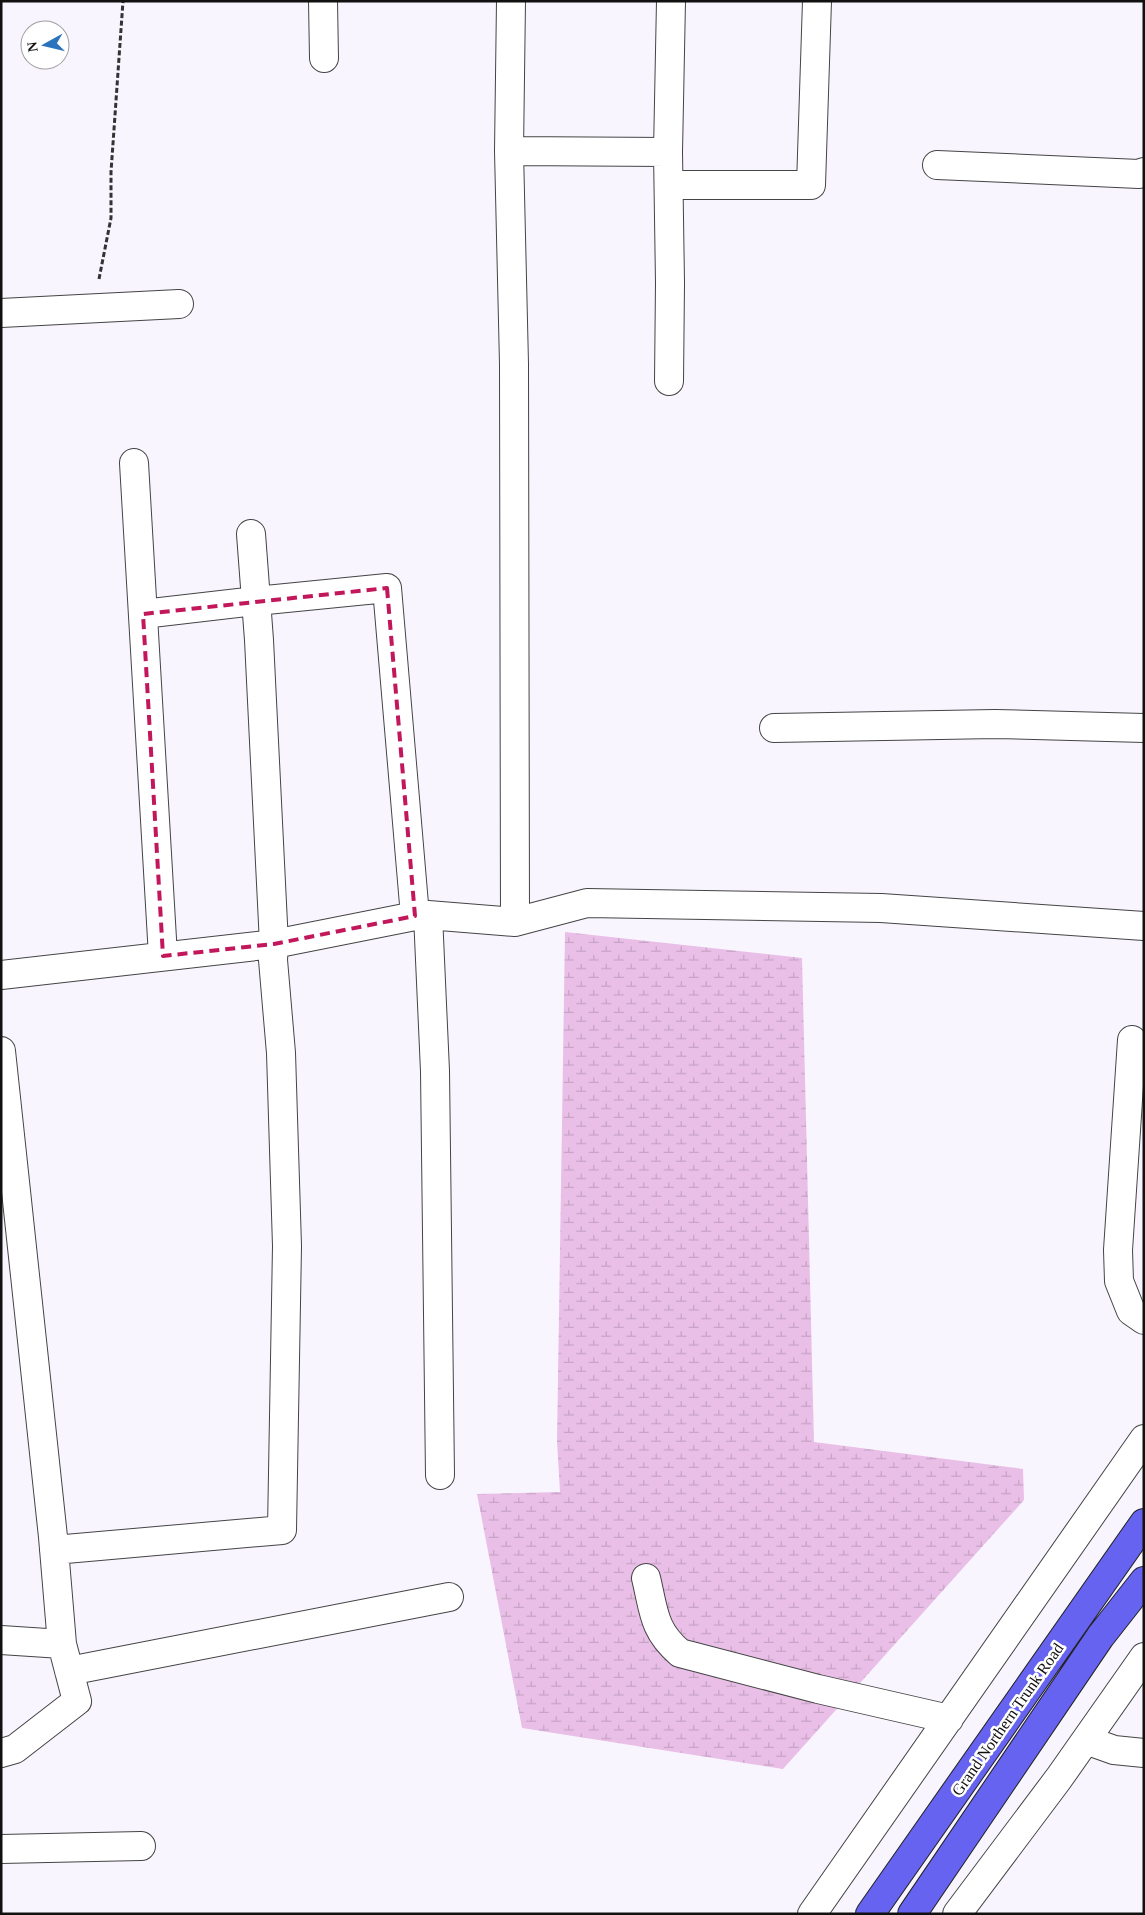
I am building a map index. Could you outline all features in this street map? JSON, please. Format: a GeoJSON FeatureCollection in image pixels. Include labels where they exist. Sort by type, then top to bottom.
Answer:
{"type":"FeatureCollection","features":[{"type":"Feature","properties":{"kind":"highway","name":"Grand Northern Trunk Road"},"geometry":{"type":"LineString","coordinates":[[870,1914],[1144,1523]]}},
{"type":"Feature","properties":{"kind":"highway","name":"Grand Northern Trunk Road"},"geometry":{"type":"LineString","coordinates":[[912,1914],[1100,1637],[1144,1581]]}},
{"type":"Feature","properties":{"kind":"street"},"geometry":{"type":"LineString","coordinates":[[323,1],[324,58]]}},
{"type":"Feature","properties":{"kind":"street"},"geometry":{"type":"LineString","coordinates":[[511,1],[509,151],[514,364],[515,922]]}},
{"type":"Feature","properties":{"kind":"street"},"geometry":{"type":"LineString","coordinates":[[669,381],[668,152],[671,1]]}},
{"type":"Feature","properties":{"kind":"street"},"geometry":{"type":"LineString","coordinates":[[669,185],[810,185],[817,1]]}},
{"type":"Feature","properties":{"kind":"street"},"geometry":{"type":"LineString","coordinates":[[509,151],[668,152]]}},
{"type":"Feature","properties":{"kind":"street"},"geometry":{"type":"LineString","coordinates":[[937,165],[1139,174],[1144,172]]}},
{"type":"Feature","properties":{"kind":"street"},"geometry":{"type":"LineString","coordinates":[[1,312],[179,304]]}},
{"type":"Feature","properties":{"kind":"street"},"geometry":{"type":"LineString","coordinates":[[134,463],[164,956]]}},
{"type":"Feature","properties":{"kind":"street"},"geometry":{"type":"LineString","coordinates":[[54,1550],[282,1530],[287,1246],[281,1053],[273,960],[274,944],[251,534]]}},
{"type":"Feature","properties":{"kind":"street"},"geometry":{"type":"LineString","coordinates":[[143,614],[386,588],[421,916],[434,1071],[440,1475]]}},
{"type":"Feature","properties":{"kind":"street"},"geometry":{"type":"LineString","coordinates":[[774,728],[995,724],[1144,728]]}},
{"type":"Feature","properties":{"kind":"street"},"geometry":{"type":"LineString","coordinates":[[1,975],[274,944],[421,916],[515,922],[587,903],[881,908],[1144,926]]}},
{"type":"Feature","properties":{"kind":"street"},"geometry":{"type":"LineString","coordinates":[[1132,1040],[1118,1250],[1119,1281],[1131,1311],[1144,1320]]}},
{"type":"Feature","properties":{"kind":"street"},"geometry":{"type":"LineString","coordinates":[[1,1051],[54,1550],[62,1644],[77,1701],[15,1749],[1,1753]]}},
{"type":"Feature","properties":{"kind":"street"},"geometry":{"type":"LineString","coordinates":[[812,1914],[1144,1439]]}},
{"type":"Feature","properties":{"kind":"street"},"geometry":{"type":"LineString","coordinates":[[646,1578],[658,1628],[666,1641],[680,1653],[818,1689],[949,1719]]}},
{"type":"Feature","properties":{"kind":"street"},"geometry":{"type":"LineString","coordinates":[[69,1671],[450,1597]]}},
{"type":"Feature","properties":{"kind":"street"},"geometry":{"type":"LineString","coordinates":[[1,1640],[62,1644]]}},
{"type":"Feature","properties":{"kind":"street"},"geometry":{"type":"LineString","coordinates":[[957,1914],[1086,1740],[1144,1657]]}},
{"type":"Feature","properties":{"kind":"street"},"geometry":{"type":"LineString","coordinates":[[1086,1740],[1114,1750],[1144,1753]]}},
{"type":"Feature","properties":{"kind":"street"},"geometry":{"type":"LineString","coordinates":[[1,1849],[140,1846]]}},
{"type":"Feature","properties":{"kind":"path"},"geometry":{"type":"LineString","coordinates":[[83,309],[101,275],[111,218],[111,172],[123,1]]}},
{"type":"Feature","properties":{"kind":"highlighted area"},"geometry":{"type":"Polygon","coordinates":[[[387,588],[415,916],[274,944],[163,956],[143,614],[387,588]]]}},
{"type":"Feature","properties":{"kind":"green space"},"geometry":{"type":"Polygon","coordinates":[[[565,932],[802,958],[814,1442],[1023,1469],[1024,1500],[783,1769],[522,1728],[477,1494],[560,1492],[557,1441],[565,932]]]}}]}
